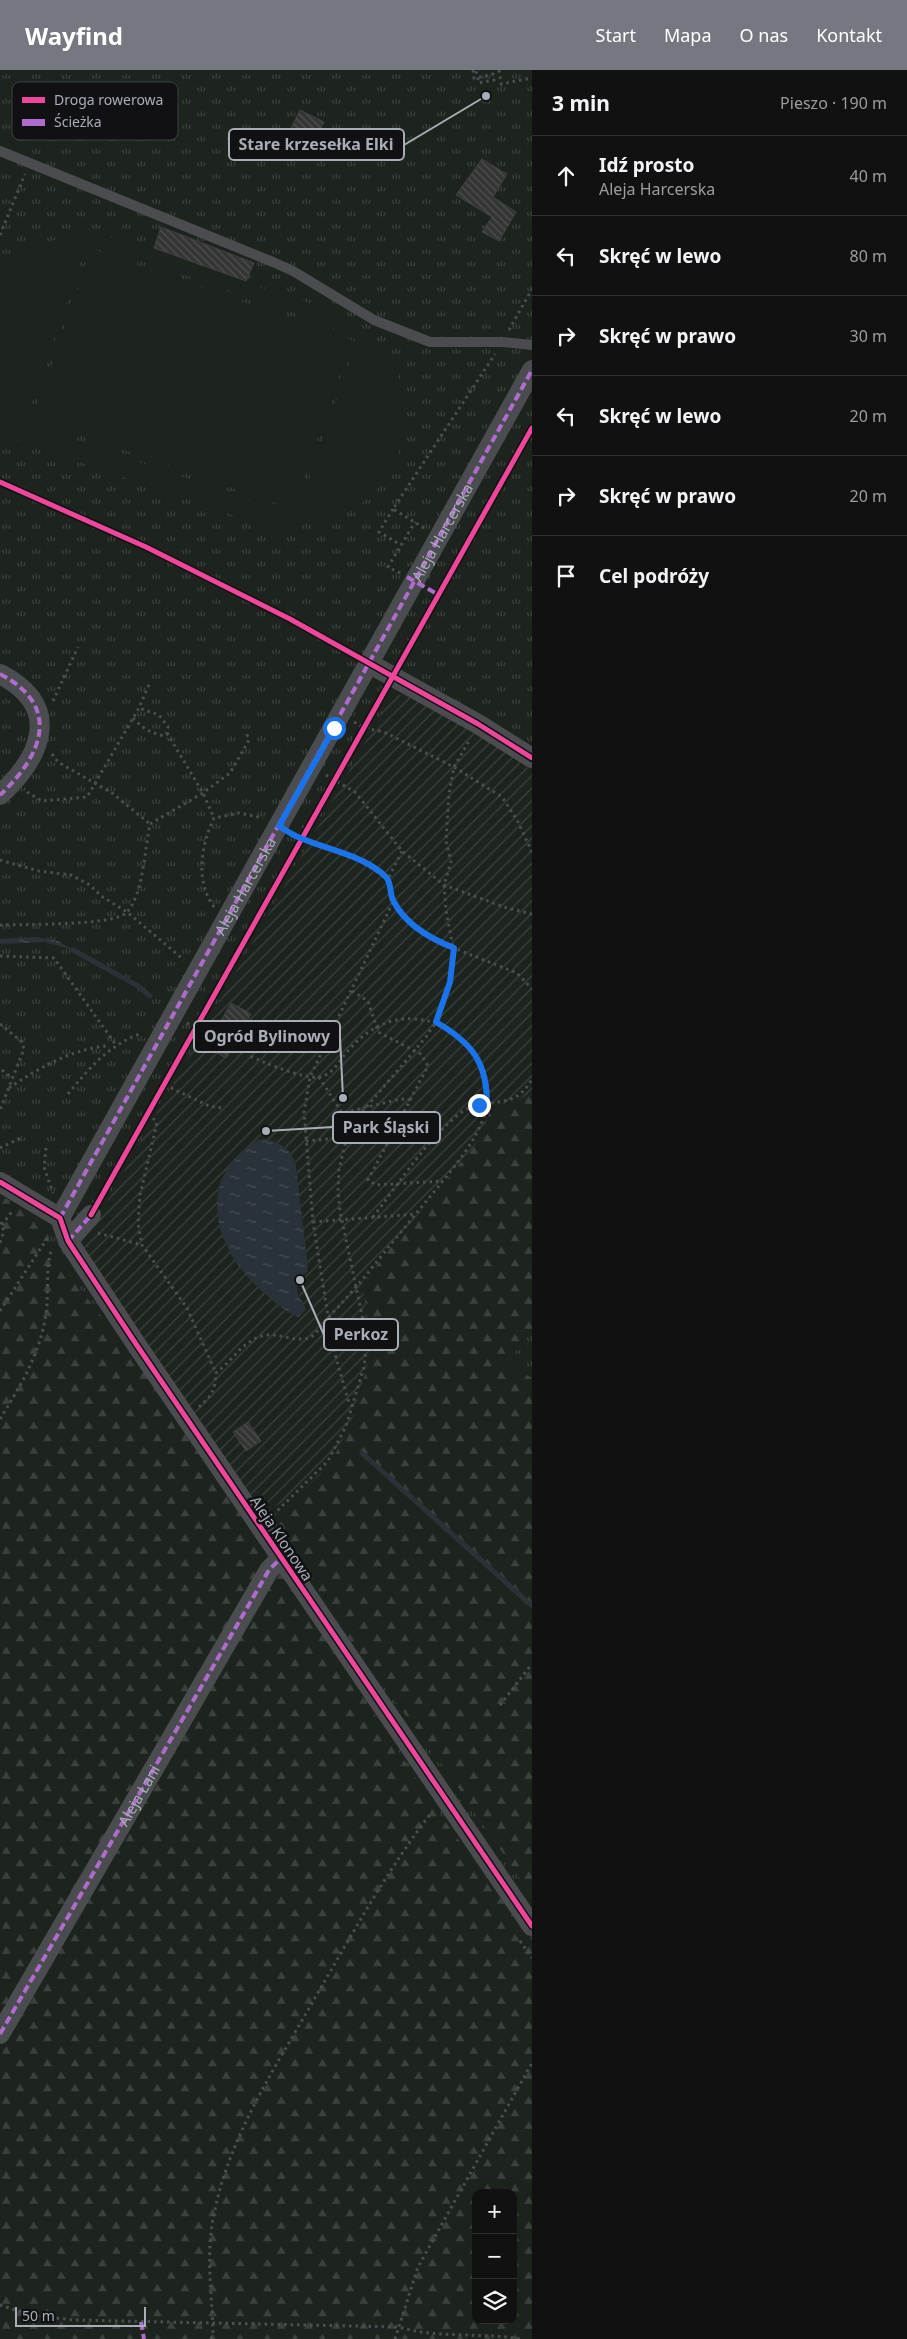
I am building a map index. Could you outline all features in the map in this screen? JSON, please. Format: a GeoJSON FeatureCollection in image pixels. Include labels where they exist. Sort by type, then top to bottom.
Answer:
{"type":"FeatureCollection","features":[{"type":"Feature","properties":{"kind":"street","name":"Aleja Harcerska"},"geometry":{"type":"LineString","coordinates":[[60,1218],[532,370]]}},
{"type":"Feature","properties":{"kind":"street"},"geometry":{"type":"LineString","coordinates":[[370,664],[478,724],[532,758]]}},
{"type":"Feature","properties":{"kind":"street"},"geometry":{"type":"LineString","coordinates":[[0,674],[28,692],[36,705],[40,720],[39,735],[28,761],[0,795]]}},
{"type":"Feature","properties":{"kind":"street"},"geometry":{"type":"LineString","coordinates":[[0,1182],[60,1218]]}},
{"type":"Feature","properties":{"kind":"street","name":"Aleja Klonowa"},"geometry":{"type":"LineString","coordinates":[[60,1218],[79,1229],[258,1526],[532,1926]]}},
{"type":"Feature","properties":{"kind":"street","name":"Aleja Łani"},"geometry":{"type":"LineString","coordinates":[[0,2034],[269,1570],[281,1558]]}},
{"type":"Feature","properties":{"kind":"lane"},"geometry":{"type":"LineString","coordinates":[[0,152],[273,262],[293,271],[355,310],[407,334],[430,342],[502,342],[532,345]]}},
{"type":"Feature","properties":{"kind":"path"},"geometry":{"type":"LineString","coordinates":[[473,70],[474,78],[476,78],[481,77],[493,74],[494,80],[479,83],[478,77],[476,71],[480,70]]}},
{"type":"Feature","properties":{"kind":"path"},"geometry":{"type":"LineString","coordinates":[[499,70],[501,84],[532,78]]}},
{"type":"Feature","properties":{"kind":"path"},"geometry":{"type":"LineString","coordinates":[[0,235],[29,164]]}},
{"type":"Feature","properties":{"kind":"path"},"geometry":{"type":"LineString","coordinates":[[401,545],[379,532],[502,342],[532,288]]}},
{"type":"Feature","properties":{"kind":"path"},"geometry":{"type":"LineString","coordinates":[[393,509],[415,522]]}},
{"type":"Feature","properties":{"kind":"path"},"geometry":{"type":"LineString","coordinates":[[78,648],[39,735],[58,762],[112,793],[150,824]]}},
{"type":"Feature","properties":{"kind":"path"},"geometry":{"type":"LineString","coordinates":[[23,790],[42,801],[87,797],[139,708],[150,682]]}},
{"type":"Feature","properties":{"kind":"path"},"geometry":{"type":"LineString","coordinates":[[139,708],[159,715],[168,727],[167,734],[203,793],[214,818],[206,841],[202,878],[208,900],[215,910],[228,917]]}},
{"type":"Feature","properties":{"kind":"path"},"geometry":{"type":"LineString","coordinates":[[133,718],[140,726],[153,734],[164,736],[167,734]]}},
{"type":"Feature","properties":{"kind":"path"},"geometry":{"type":"LineString","coordinates":[[357,724],[365,728],[384,732],[454,767],[502,797],[517,820],[532,852]]}},
{"type":"Feature","properties":{"kind":"path"},"geometry":{"type":"LineString","coordinates":[[258,1526],[321,1470],[346,1426],[364,1367],[367,1339],[342,1219],[338,1190],[339,1168],[347,1137],[368,1106],[436,1022],[450,982],[454,948],[446,910],[444,885],[451,862],[446,841],[449,794],[454,767],[478,724]]}},
{"type":"Feature","properties":{"kind":"path"},"geometry":{"type":"LineString","coordinates":[[150,824],[203,793],[230,773],[248,740],[246,732]]}},
{"type":"Feature","properties":{"kind":"path"},"geometry":{"type":"LineString","coordinates":[[328,776],[355,792],[402,851],[444,885],[506,908],[532,914]]}},
{"type":"Feature","properties":{"kind":"path"},"geometry":{"type":"LineString","coordinates":[[214,818],[238,813],[255,816],[279,826],[303,840],[360,861],[388,879]]}},
{"type":"Feature","properties":{"kind":"path"},"geometry":{"type":"LineString","coordinates":[[0,925],[117,919],[127,912],[140,885],[150,824]]}},
{"type":"Feature","properties":{"kind":"path"},"geometry":{"type":"LineString","coordinates":[[402,851],[388,879],[393,902],[421,932],[454,948],[517,973],[532,989]]}},
{"type":"Feature","properties":{"kind":"path"},"geometry":{"type":"LineString","coordinates":[[0,860],[39,871],[71,875],[90,885],[101,896],[127,912],[198,972]]}},
{"type":"Feature","properties":{"kind":"path"},"geometry":{"type":"LineString","coordinates":[[353,1406],[349,1403],[333,1347],[328,1317],[313,1222],[304,1112],[310,1077],[393,902]]}},
{"type":"Feature","properties":{"kind":"path"},"geometry":{"type":"LineString","coordinates":[[0,956],[54,958],[116,1044]]}},
{"type":"Feature","properties":{"kind":"path"},"geometry":{"type":"LineString","coordinates":[[352,991],[368,1001],[376,1027],[382,1036],[415,1050],[423,1056],[428,1066],[368,1180],[376,1185],[400,1182],[443,1181]]}},
{"type":"Feature","properties":{"kind":"path"},"geometry":{"type":"LineString","coordinates":[[216,1373],[228,1364],[248,1341],[264,1335],[298,1339],[311,1337],[357,1286],[478,1135],[487,1104],[484,1072],[473,1051],[458,1036],[436,1022],[412,1018],[376,1027],[356,1042],[332,1072],[320,1077],[310,1077],[261,1062],[250,1056]]}},
{"type":"Feature","properties":{"kind":"path"},"geometry":{"type":"LineString","coordinates":[[0,1024],[22,1042],[24,1048],[0,1110]]}},
{"type":"Feature","properties":{"kind":"path"},"geometry":{"type":"LineString","coordinates":[[68,1094],[94,1062],[116,1044],[169,1024]]}},
{"type":"Feature","properties":{"kind":"path"},"geometry":{"type":"LineString","coordinates":[[189,1024],[197,1028]]}},
{"type":"Feature","properties":{"kind":"path"},"geometry":{"type":"LineString","coordinates":[[9,1088],[56,1059],[92,1048],[104,1046],[109,1050]]}},
{"type":"Feature","properties":{"kind":"path"},"geometry":{"type":"LineString","coordinates":[[2,1070],[12,1078]]}},
{"type":"Feature","properties":{"kind":"path"},"geometry":{"type":"LineString","coordinates":[[320,1077],[342,1112],[401,1099],[411,1100]]}},
{"type":"Feature","properties":{"kind":"path"},"geometry":{"type":"LineString","coordinates":[[373,1217],[442,1129],[470,1108],[518,1097],[532,1079]]}},
{"type":"Feature","properties":{"kind":"path"},"geometry":{"type":"LineString","coordinates":[[165,1085],[209,1106],[222,1108]]}},
{"type":"Feature","properties":{"kind":"path"},"geometry":{"type":"LineString","coordinates":[[149,1113],[157,1123],[140,1195],[138,1224],[142,1245],[187,1308],[216,1373],[215,1388],[211,1397],[198,1407]]}},
{"type":"Feature","properties":{"kind":"path"},"geometry":{"type":"LineString","coordinates":[[306,1141],[442,1129]]}},
{"type":"Feature","properties":{"kind":"path"},"geometry":{"type":"LineString","coordinates":[[0,1148],[21,1138]]}},
{"type":"Feature","properties":{"kind":"path"},"geometry":{"type":"LineString","coordinates":[[0,1311],[60,1218],[44,1167],[46,1148]]}},
{"type":"Feature","properties":{"kind":"path"},"geometry":{"type":"LineString","coordinates":[[0,1243],[4,1237],[1,1224],[10,1214]]}},
{"type":"Feature","properties":{"kind":"path"},"geometry":{"type":"LineString","coordinates":[[313,1222],[416,1214]]}},
{"type":"Feature","properties":{"kind":"path"},"geometry":{"type":"LineString","coordinates":[[0,1419],[25,1378],[40,1343],[46,1312],[50,1250],[79,1229],[142,1245]]}},
{"type":"Feature","properties":{"kind":"path"},"geometry":{"type":"LineString","coordinates":[[500,1705],[532,1664]]}},
{"type":"Feature","properties":{"kind":"path"},"geometry":{"type":"LineString","coordinates":[[211,2339],[213,2323],[209,2248],[211,2227],[220,2188],[242,2131],[303,2019],[390,1873],[422,1825],[433,1812],[447,1801]]}},
{"type":"Feature","properties":{"kind":"path"},"geometry":{"type":"LineString","coordinates":[[395,2339],[418,2267],[532,2063]]}},
{"type":"Feature","properties":{"kind":"path"},"geometry":{"type":"LineString","coordinates":[[0,2305],[26,2314],[52,2319],[399,2326],[426,2333],[488,2334],[521,2339]]}},
{"type":"Feature","properties":{"kind":"green space"},"geometry":{"type":"Polygon","coordinates":[[[0,70],[532,70],[532,2339],[0,2339],[0,70]]]}},
{"type":"Feature","properties":{"kind":"green space"},"geometry":{"type":"Polygon","coordinates":[[[73,235],[104,236],[142,245],[238,280],[322,307],[348,319],[364,330],[378,343],[393,364],[402,387],[405,411],[403,436],[396,459],[384,481],[367,499],[336,517],[309,523],[271,521],[306,534],[304,540],[0,434],[0,414],[7,416],[0,407],[0,279],[18,260],[38,246],[73,235]],[[86,247],[27,417],[56,433],[265,506],[298,511],[357,341],[329,325],[119,252],[86,247]]]}},
{"type":"Feature","properties":{"kind":"green space"},"geometry":{"type":"Polygon","coordinates":[[[92,249],[352,340],[293,509],[33,418],[92,249]]]}},
{"type":"Feature","properties":{"kind":"green space"},"geometry":{"type":"Polygon","coordinates":[[[403,694],[514,754],[532,773],[532,1089],[520,1099],[490,1107],[483,1135],[362,1283],[371,1337],[367,1367],[350,1426],[333,1458],[320,1475],[296,1497],[265,1510],[253,1506],[80,1244],[94,1225],[390,698],[403,694]],[[258,1140],[230,1164],[270,1297],[287,1313],[306,1309],[299,1294],[297,1278],[304,1274],[308,1268],[295,1160],[286,1148],[258,1140]]]}},
{"type":"Feature","properties":{"kind":"green space"},"geometry":{"type":"Polygon","coordinates":[[[532,1089],[532,1331],[506,1363],[532,1378],[532,1896],[447,1771],[274,1537],[278,1519],[296,1497],[327,1468],[350,1426],[367,1367],[371,1337],[362,1283],[483,1135],[490,1107],[520,1099],[532,1089]]]}},
{"type":"Feature","properties":{"kind":"green space"},"geometry":{"type":"Polygon","coordinates":[[[0,1195],[23,1209],[48,1231],[50,1250],[159,1391],[275,1562],[436,1809],[532,1941],[532,2339],[0,2339],[0,1195]]]}},
{"type":"Feature","properties":{"kind":"water"},"geometry":{"type":"Polygon","coordinates":[[[36,937],[58,941],[73,950],[44,942],[0,944],[0,939],[36,937]]]}},
{"type":"Feature","properties":{"kind":"water"},"geometry":{"type":"Polygon","coordinates":[[[264,1139],[284,1147],[292,1155],[296,1166],[308,1268],[307,1272],[296,1280],[298,1295],[306,1309],[299,1317],[278,1305],[247,1276],[236,1262],[228,1247],[221,1232],[217,1215],[217,1198],[221,1182],[229,1166],[247,1148],[258,1140],[264,1139]]]}},
{"type":"Feature","properties":{"kind":"building"},"geometry":{"type":"Polygon","coordinates":[[[300,110],[324,122],[315,140],[291,128],[300,110]]]}},
{"type":"Feature","properties":{"kind":"building"},"geometry":{"type":"Polygon","coordinates":[[[482,159],[507,174],[493,197],[516,212],[499,241],[482,232],[492,217],[456,195],[482,159]]]}},
{"type":"Feature","properties":{"kind":"building"},"geometry":{"type":"Polygon","coordinates":[[[161,227],[254,263],[246,281],[154,248],[161,227]]]}},
{"type":"Feature","properties":{"kind":"building"},"geometry":{"type":"Polygon","coordinates":[[[231,1003],[251,1014],[226,1058],[198,1042],[208,1023],[217,1028],[231,1003]]]}},
{"type":"Feature","properties":{"kind":"building"},"geometry":{"type":"Polygon","coordinates":[[[248,1422],[261,1441],[246,1451],[233,1432],[248,1422]]]}},
{"type":"Feature","properties":{"kind":"waterway"},"geometry":{"type":"LineString","coordinates":[[73,950],[138,986],[150,996]]}},
{"type":"Feature","properties":{"kind":"waterway"},"geometry":{"type":"LineString","coordinates":[[362,1453],[532,1606]]}},
{"type":"Feature","properties":{"kind":"marked path"},"geometry":{"type":"LineString","coordinates":[[60,1218],[532,370]]}},
{"type":"Feature","properties":{"kind":"marked path"},"geometry":{"type":"LineString","coordinates":[[407,577],[439,595]]}},
{"type":"Feature","properties":{"kind":"marked path"},"geometry":{"type":"LineString","coordinates":[[0,674],[20,687],[32,701],[39,716],[39,732],[35,748],[27,764],[0,795]]}},
{"type":"Feature","properties":{"kind":"marked path"},"geometry":{"type":"LineString","coordinates":[[68,1241],[93,1213]]}},
{"type":"Feature","properties":{"kind":"marked path"},"geometry":{"type":"LineString","coordinates":[[0,2034],[269,1570],[281,1558]]}},
{"type":"Feature","properties":{"kind":"marked path"},"geometry":{"type":"LineString","coordinates":[[141,2322],[144,2339]]}},
{"type":"Feature","properties":{"kind":"cycle path"},"geometry":{"type":"LineString","coordinates":[[91,1215],[532,428]]}},
{"type":"Feature","properties":{"kind":"cycle path"},"geometry":{"type":"LineString","coordinates":[[0,482],[146,547],[290,619],[478,724],[532,758]]}},
{"type":"Feature","properties":{"kind":"cycle path"},"geometry":{"type":"LineString","coordinates":[[0,1182],[60,1218],[68,1241],[136,1344],[532,1926]]}},
{"type":"Feature","properties":{"kind":"place","name":"Stare krzesełka Elki"},"geometry":{"type":"Point","coordinates":[486,96]}},
{"type":"Feature","properties":{"kind":"place","name":"Ogród Bylinowy"},"geometry":{"type":"Point","coordinates":[343,1098]}},
{"type":"Feature","properties":{"kind":"place","name":"Park Śląski"},"geometry":{"type":"Point","coordinates":[266,1131]}},
{"type":"Feature","properties":{"kind":"place","name":"Perkoz"},"geometry":{"type":"Point","coordinates":[300,1280]}},
{"type":"Feature","properties":{"kind":"route"},"geometry":{"type":"LineString","coordinates":[[334,728],[279,826],[303,840],[360,861],[377,870],[388,879],[393,902],[410,921],[421,932],[436,941],[454,948],[450,982],[445,1001],[436,1022],[467,1044],[480,1062],[487,1086],[487,1104],[479,1105]]}}]}
